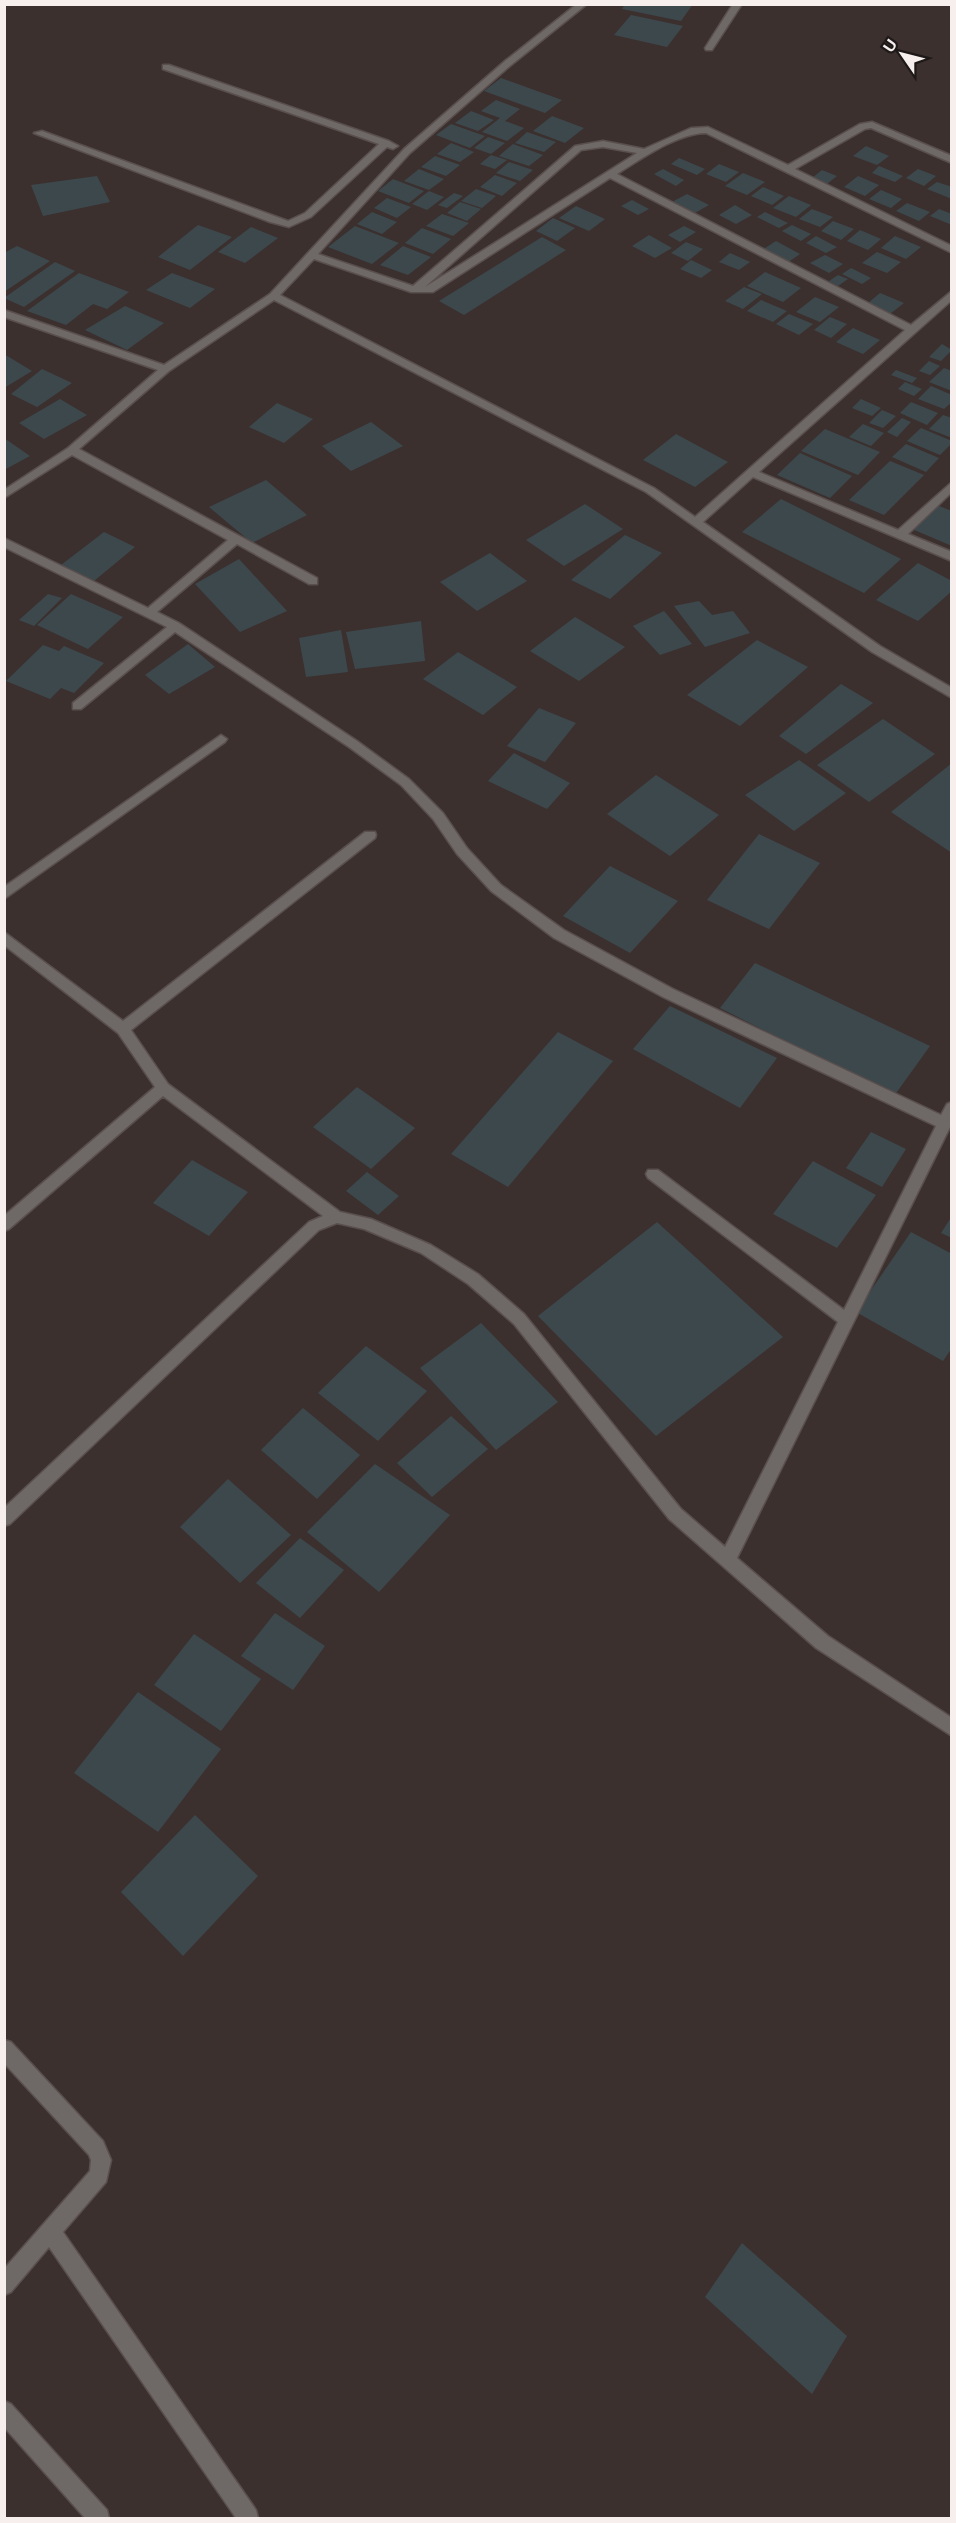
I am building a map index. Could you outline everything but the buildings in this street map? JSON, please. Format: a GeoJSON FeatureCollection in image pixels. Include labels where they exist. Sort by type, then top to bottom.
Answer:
{"type":"FeatureCollection","features":[{"type":"Feature","properties":{"kind":"street"},"geometry":{"type":"LineString","coordinates":[[4,495],[72,450],[165,369],[274,296],[407,151],[508,63],[583,4]]}},
{"type":"Feature","properties":{"kind":"street"},"geometry":{"type":"LineString","coordinates":[[709,48],[738,4]]}},
{"type":"Feature","properties":{"kind":"street"},"geometry":{"type":"LineString","coordinates":[[166,67],[407,151]]}},
{"type":"Feature","properties":{"kind":"street"},"geometry":{"type":"LineString","coordinates":[[789,169],[863,126],[872,125],[951,160]]}},
{"type":"Feature","properties":{"kind":"street"},"geometry":{"type":"LineString","coordinates":[[312,255],[415,290],[429,290],[609,174],[645,153],[694,130],[708,130],[951,250]]}},
{"type":"Feature","properties":{"kind":"street"},"geometry":{"type":"LineString","coordinates":[[39,133],[289,224],[308,216],[386,143]]}},
{"type":"Feature","properties":{"kind":"street"},"geometry":{"type":"LineString","coordinates":[[415,290],[578,148],[603,144],[645,153]]}},
{"type":"Feature","properties":{"kind":"street"},"geometry":{"type":"LineString","coordinates":[[609,174],[910,329]]}},
{"type":"Feature","properties":{"kind":"street"},"geometry":{"type":"LineString","coordinates":[[274,296],[619,471],[650,490],[876,649],[951,693]]}},
{"type":"Feature","properties":{"kind":"street"},"geometry":{"type":"LineString","coordinates":[[696,522],[910,329],[950,297]]}},
{"type":"Feature","properties":{"kind":"street"},"geometry":{"type":"LineString","coordinates":[[4,313],[165,369]]}},
{"type":"Feature","properties":{"kind":"street"},"geometry":{"type":"LineString","coordinates":[[72,450],[313,581]]}},
{"type":"Feature","properties":{"kind":"street"},"geometry":{"type":"LineString","coordinates":[[752,473],[951,557]]}},
{"type":"Feature","properties":{"kind":"street"},"geometry":{"type":"LineString","coordinates":[[899,536],[951,485]]}},
{"type":"Feature","properties":{"kind":"street"},"geometry":{"type":"LineString","coordinates":[[149,613],[236,539]]}},
{"type":"Feature","properties":{"kind":"street"},"geometry":{"type":"LineString","coordinates":[[4,542],[175,626],[273,689],[405,782],[438,816],[462,851],[496,888],[559,933],[668,993],[944,1123]]}},
{"type":"Feature","properties":{"kind":"street"},"geometry":{"type":"LineString","coordinates":[[77,706],[175,626]]}},
{"type":"Feature","properties":{"kind":"street"},"geometry":{"type":"LineString","coordinates":[[4,894],[221,739]]}},
{"type":"Feature","properties":{"kind":"street"},"geometry":{"type":"LineString","coordinates":[[123,1029],[370,835]]}},
{"type":"Feature","properties":{"kind":"street"},"geometry":{"type":"LineString","coordinates":[[4,937],[123,1029],[163,1088],[336,1217],[366,1223],[426,1249],[473,1279],[519,1319],[675,1515],[822,1642],[951,1728]]}},
{"type":"Feature","properties":{"kind":"street"},"geometry":{"type":"LineString","coordinates":[[4,1225],[163,1088]]}},
{"type":"Feature","properties":{"kind":"street"},"geometry":{"type":"LineString","coordinates":[[727,1561],[951,1108]]}},
{"type":"Feature","properties":{"kind":"street"},"geometry":{"type":"LineString","coordinates":[[653,1174],[846,1320]]}},
{"type":"Feature","properties":{"kind":"street"},"geometry":{"type":"LineString","coordinates":[[4,1519],[314,1226],[336,1217]]}},
{"type":"Feature","properties":{"kind":"street"},"geometry":{"type":"LineString","coordinates":[[4,2049],[96,2148],[101,2160],[99,2175],[4,2285]]}},
{"type":"Feature","properties":{"kind":"street"},"geometry":{"type":"LineString","coordinates":[[50,2231],[248,2518]]}},
{"type":"Feature","properties":{"kind":"street"},"geometry":{"type":"LineString","coordinates":[[4,2411],[99,2518]]}}]}
